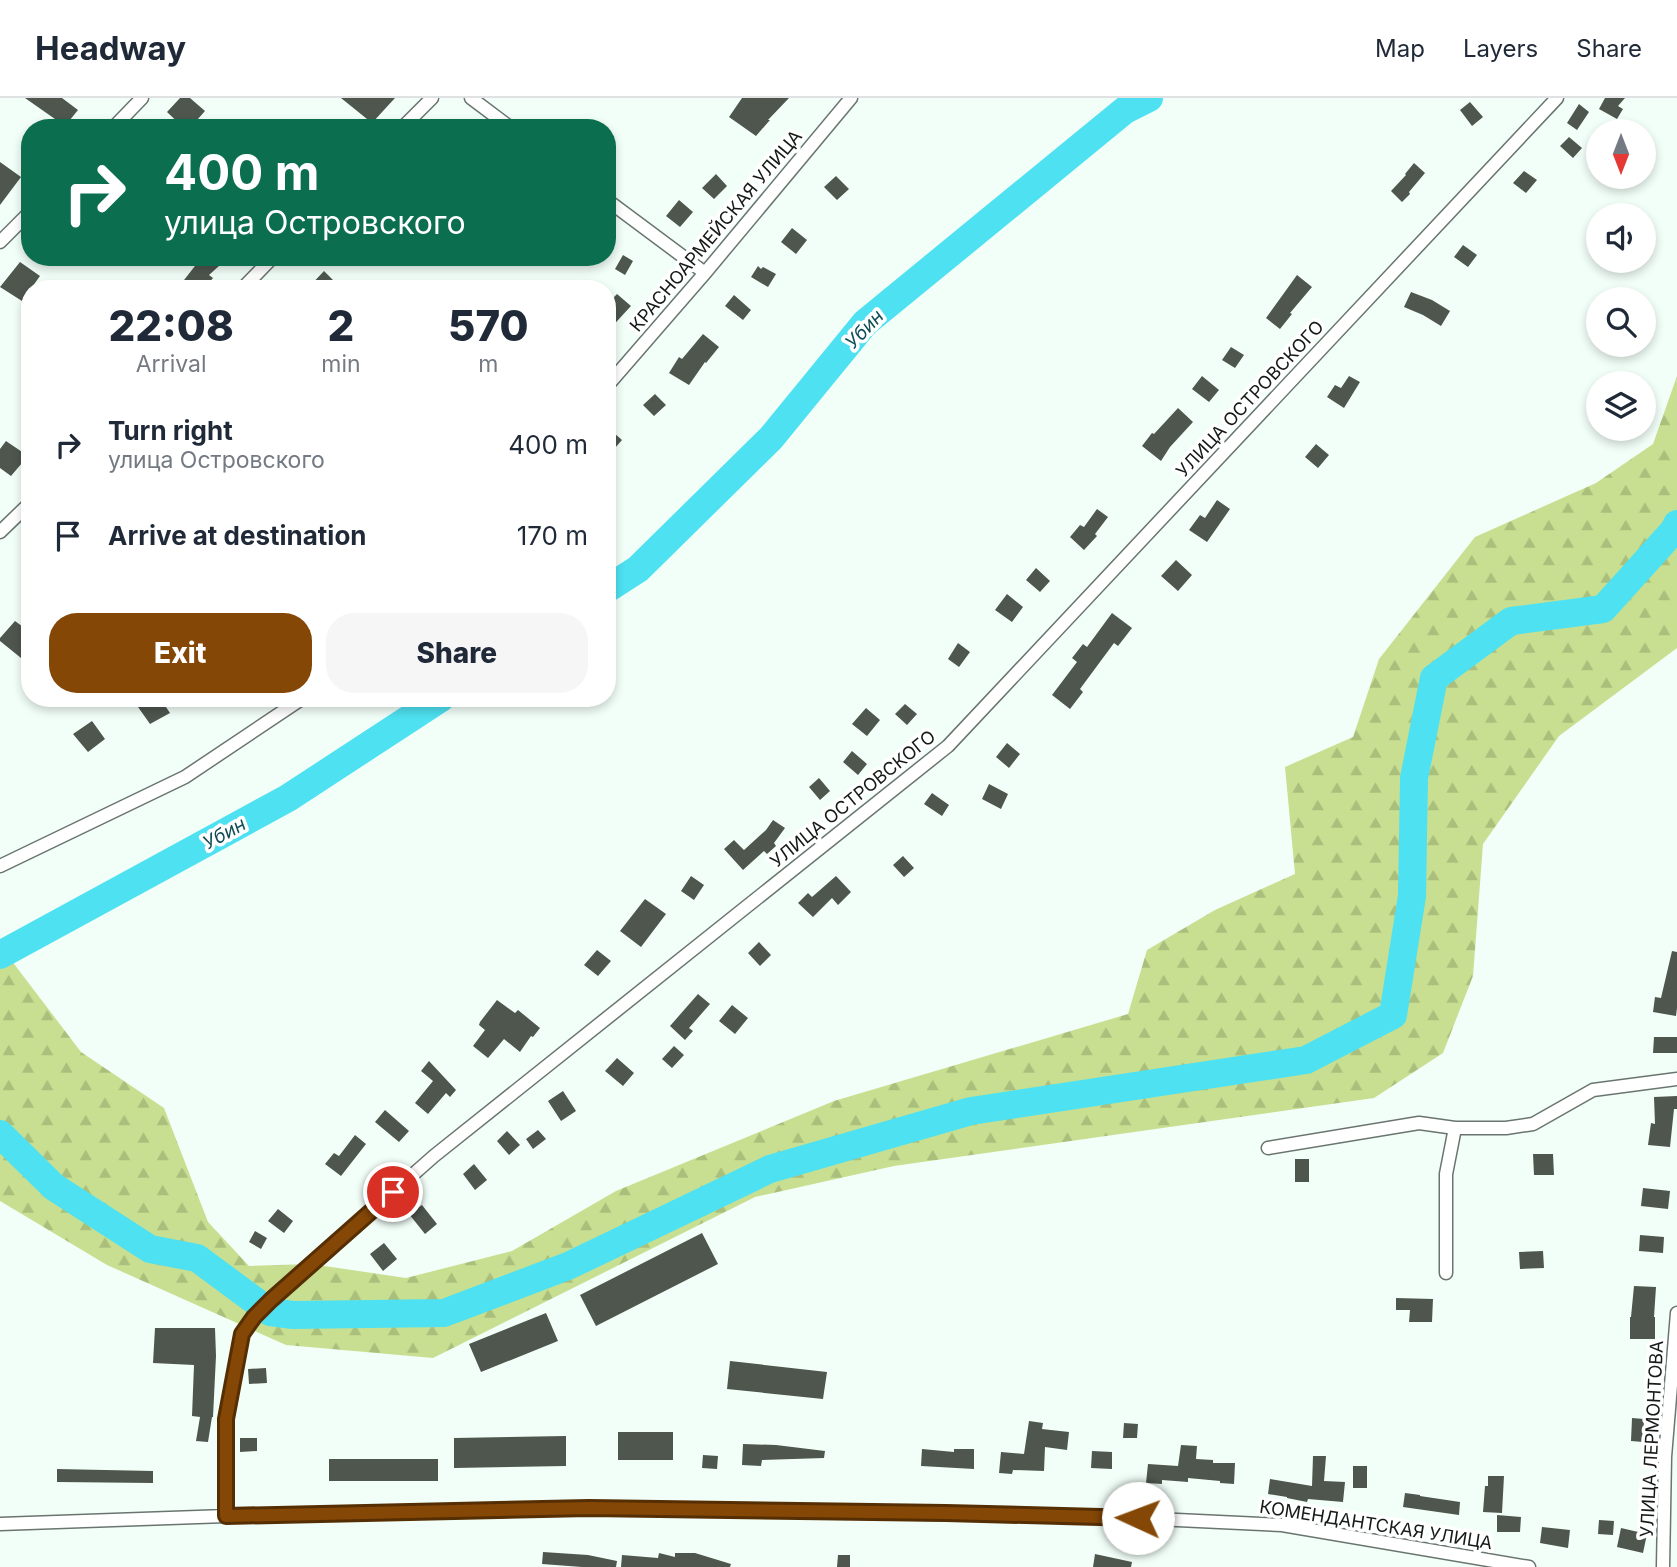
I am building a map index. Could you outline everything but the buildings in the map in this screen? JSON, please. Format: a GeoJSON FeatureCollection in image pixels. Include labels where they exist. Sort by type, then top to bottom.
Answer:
{"type":"FeatureCollection","features":[{"type":"Feature","properties":{"kind":"street"},"geometry":{"type":"LineString","coordinates":[[122,119],[142,98]]}},
{"type":"Feature","properties":{"kind":"street"},"geometry":{"type":"LineString","coordinates":[[411,119],[432,98]]}},
{"type":"Feature","properties":{"kind":"street"},"geometry":{"type":"LineString","coordinates":[[471,98],[498,119]]}},
{"type":"Feature","properties":{"kind":"street","name":"КРАСНОАРМЕЙСКАЯ УЛИЦА"},"geometry":{"type":"LineString","coordinates":[[616,376],[851,98]]}},
{"type":"Feature","properties":{"kind":"street","name":"УЛИЦА ОСТРОВСКОГО"},"geometry":{"type":"LineString","coordinates":[[226,1516],[226,1419],[242,1334],[254,1317],[434,1156],[948,746],[1557,98]]}},
{"type":"Feature","properties":{"kind":"street"},"geometry":{"type":"LineString","coordinates":[[616,207],[705,273]]}},
{"type":"Feature","properties":{"kind":"street"},"geometry":{"type":"LineString","coordinates":[[0,242],[21,221]]}},
{"type":"Feature","properties":{"kind":"street"},"geometry":{"type":"LineString","coordinates":[[251,280],[265,266]]}},
{"type":"Feature","properties":{"kind":"street"},"geometry":{"type":"LineString","coordinates":[[0,533],[21,512]]}},
{"type":"Feature","properties":{"kind":"street"},"geometry":{"type":"LineString","coordinates":[[0,866],[185,777],[290,707]]}},
{"type":"Feature","properties":{"kind":"street"},"geometry":{"type":"LineString","coordinates":[[1268,1148],[1419,1123],[1455,1128],[1506,1128],[1533,1124],[1593,1090],[1677,1079]]}},
{"type":"Feature","properties":{"kind":"street"},"geometry":{"type":"LineString","coordinates":[[1446,1273],[1446,1174],[1455,1128]]}},
{"type":"Feature","properties":{"kind":"street","name":"УЛИЦА ЛЕРМОНТОВА"},"geometry":{"type":"LineString","coordinates":[[1663,1567],[1665,1457],[1677,1313]]}},
{"type":"Feature","properties":{"kind":"street","name":"КОМЕНДАНТСКАЯ УЛИЦА"},"geometry":{"type":"LineString","coordinates":[[0,1524],[589,1508],[1114,1517],[1282,1525],[1529,1567]]}},
{"type":"Feature","properties":{"kind":"green space"},"geometry":{"type":"Polygon","coordinates":[[[1677,376],[1677,648],[1559,736],[1483,844],[1473,976],[1443,1053],[1374,1098],[894,1166],[755,1197],[433,1358],[286,1345],[107,1265],[0,1201],[0,955],[5,952],[81,1052],[164,1108],[208,1222],[249,1266],[311,1264],[406,1278],[512,1251],[616,1191],[834,1101],[1128,1014],[1147,950],[1215,910],[1295,874],[1285,767],[1353,737],[1379,659],[1475,537],[1596,483],[1653,444],[1677,376]]]}},
{"type":"Feature","properties":{"kind":"waterway","name":"Убин"},"geometry":{"type":"LineString","coordinates":[[616,583],[638,569],[771,438],[865,323],[1125,110],[1149,98]]}},
{"type":"Feature","properties":{"kind":"waterway"},"geometry":{"type":"LineString","coordinates":[[0,1134],[54,1187],[150,1249],[197,1258],[270,1312],[293,1315],[444,1313],[568,1266],[770,1169],[971,1111],[1306,1060],[1393,1015],[1412,896],[1414,778],[1434,678],[1511,621],[1603,609],[1677,524]]}},
{"type":"Feature","properties":{"kind":"waterway","name":"Убин"},"geometry":{"type":"LineString","coordinates":[[0,955],[288,798],[427,707]]}},
{"type":"Feature","properties":{"kind":"route"},"geometry":{"type":"LineString","coordinates":[[393,1192],[271,1300],[242,1334],[226,1419],[226,1516],[589,1508],[1138,1518]]}}]}
